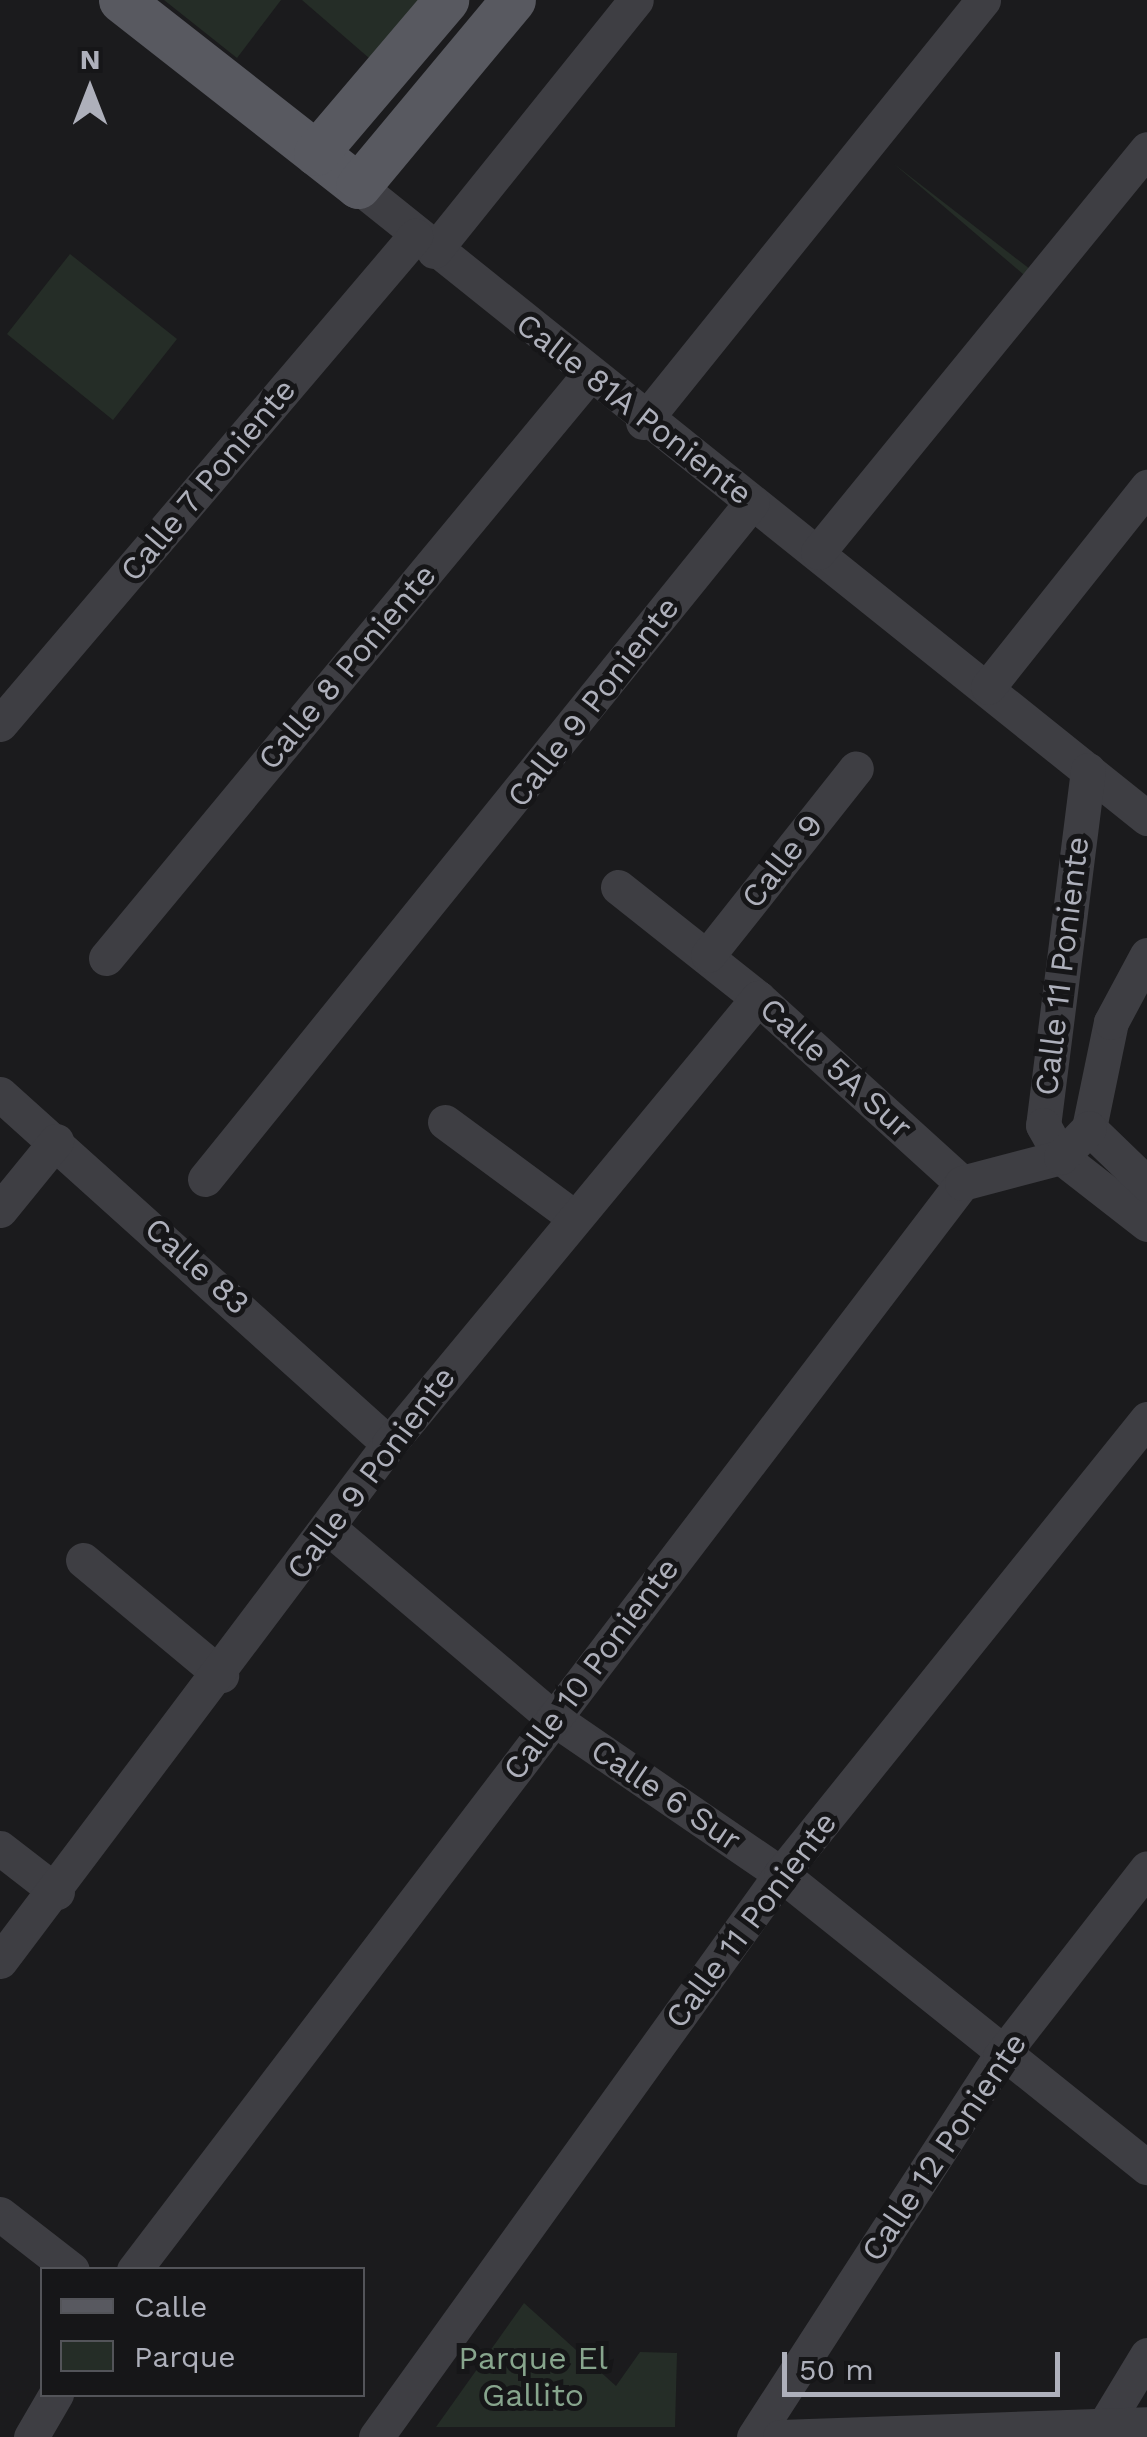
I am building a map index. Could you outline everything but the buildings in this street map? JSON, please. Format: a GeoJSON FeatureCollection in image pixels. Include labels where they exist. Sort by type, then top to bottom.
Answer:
{"type":"FeatureCollection","features":[{"type":"Feature","properties":{"kind":"main road","name":"Calle 81A Poniente"},"geometry":{"type":"LineString","coordinates":[[121,0],[358,186]]}},
{"type":"Feature","properties":{"kind":"main road"},"geometry":{"type":"LineString","coordinates":[[316,153],[446,0]]}},
{"type":"Feature","properties":{"kind":"main road"},"geometry":{"type":"LineString","coordinates":[[358,186],[513,0]]}},
{"type":"Feature","properties":{"kind":"street","name":"Calle 7 Poniente"},"geometry":{"type":"LineString","coordinates":[[0,724],[636,0]]}},
{"type":"Feature","properties":{"kind":"street"},"geometry":{"type":"LineString","coordinates":[[643,422],[983,0]]}},
{"type":"Feature","properties":{"kind":"street"},"geometry":{"type":"LineString","coordinates":[[818,552],[1147,149]]}},
{"type":"Feature","properties":{"kind":"street","name":"Calle 81A Poniente"},"geometry":{"type":"LineString","coordinates":[[358,186],[643,422],[818,552],[1147,818]]}},
{"type":"Feature","properties":{"kind":"street","name":"Calle 8 Poniente"},"geometry":{"type":"LineString","coordinates":[[106,958],[588,376]]}},
{"type":"Feature","properties":{"kind":"street"},"geometry":{"type":"LineString","coordinates":[[988,687],[1147,486]]}},
{"type":"Feature","properties":{"kind":"street","name":"Calle 9 Poniente"},"geometry":{"type":"LineString","coordinates":[[205,1179],[752,502]]}},
{"type":"Feature","properties":{"kind":"street","name":"Calle 9"},"geometry":{"type":"LineString","coordinates":[[708,955],[856,768]]}},
{"type":"Feature","properties":{"kind":"street","name":"Calle 11 Poniente"},"geometry":{"type":"LineString","coordinates":[[1061,1157],[1043,1125],[1088,770]]}},
{"type":"Feature","properties":{"kind":"street","name":"Calle 5A Sur"},"geometry":{"type":"LineString","coordinates":[[618,886],[758,998],[962,1183]]}},
{"type":"Feature","properties":{"kind":"street"},"geometry":{"type":"LineString","coordinates":[[962,1183],[1061,1157],[1090,1128],[1111,1022],[1147,956]]}},
{"type":"Feature","properties":{"kind":"street","name":"Calle 9 Poniente"},"geometry":{"type":"LineString","coordinates":[[0,1962],[222,1676],[390,1444],[570,1214],[758,998]]}},
{"type":"Feature","properties":{"kind":"street","name":"Calle 83"},"geometry":{"type":"LineString","coordinates":[[0,1094],[390,1444]]}},
{"type":"Feature","properties":{"kind":"street"},"geometry":{"type":"LineString","coordinates":[[445,1122],[570,1214]]}},
{"type":"Feature","properties":{"kind":"street"},"geometry":{"type":"LineString","coordinates":[[1090,1128],[1147,1184]]}},
{"type":"Feature","properties":{"kind":"street"},"geometry":{"type":"LineString","coordinates":[[0,1210],[56,1141]]}},
{"type":"Feature","properties":{"kind":"street"},"geometry":{"type":"LineString","coordinates":[[1061,1157],[1147,1224]]}},
{"type":"Feature","properties":{"kind":"street","name":"Calle 10 Poniente"},"geometry":{"type":"LineString","coordinates":[[136,2267],[962,1183]]}},
{"type":"Feature","properties":{"kind":"street","name":"Calle 11 Poniente"},"geometry":{"type":"LineString","coordinates":[[376,2437],[780,1874],[1147,1419]]}},
{"type":"Feature","properties":{"kind":"street","name":"Calle 6 Sur"},"geometry":{"type":"LineString","coordinates":[[330,1529],[553,1718],[780,1874],[1000,2057],[1147,2167]]}},
{"type":"Feature","properties":{"kind":"street"},"geometry":{"type":"LineString","coordinates":[[83,1560],[222,1676]]}},
{"type":"Feature","properties":{"kind":"street"},"geometry":{"type":"LineString","coordinates":[[0,1848],[57,1892]]}},
{"type":"Feature","properties":{"kind":"street","name":"Calle 12 Poniente"},"geometry":{"type":"LineString","coordinates":[[754,2437],[1000,2057],[1147,1868]]}},
{"type":"Feature","properties":{"kind":"street"},"geometry":{"type":"LineString","coordinates":[[0,2214],[68,2267]]}},
{"type":"Feature","properties":{"kind":"street"},"geometry":{"type":"LineString","coordinates":[[1104,2426],[1147,2354]]}},
{"type":"Feature","properties":{"kind":"street"},"geometry":{"type":"LineString","coordinates":[[31,2437],[54,2397]]}},
{"type":"Feature","properties":{"kind":"street"},"geometry":{"type":"LineString","coordinates":[[780,2437],[1147,2424]]}},
{"type":"Feature","properties":{"kind":"green space"},"geometry":{"type":"Polygon","coordinates":[[[164,0],[281,0],[237,58],[164,0]]]}},
{"type":"Feature","properties":{"kind":"green space"},"geometry":{"type":"Polygon","coordinates":[[[302,0],[421,0],[369,58],[302,0]]]}},
{"type":"Feature","properties":{"kind":"green space"},"geometry":{"type":"Polygon","coordinates":[[[894,164],[1044,280],[1037,286],[894,164]]]}},
{"type":"Feature","properties":{"kind":"green space"},"geometry":{"type":"Polygon","coordinates":[[[70,254],[177,339],[113,420],[7,334],[70,254]]]}},
{"type":"Feature","properties":{"kind":"green space","name":"Parque El Gallito"},"geometry":{"type":"Polygon","coordinates":[[[524,2303],[616,2386],[640,2352],[677,2353],[675,2427],[436,2427],[524,2303]]]}}]}
